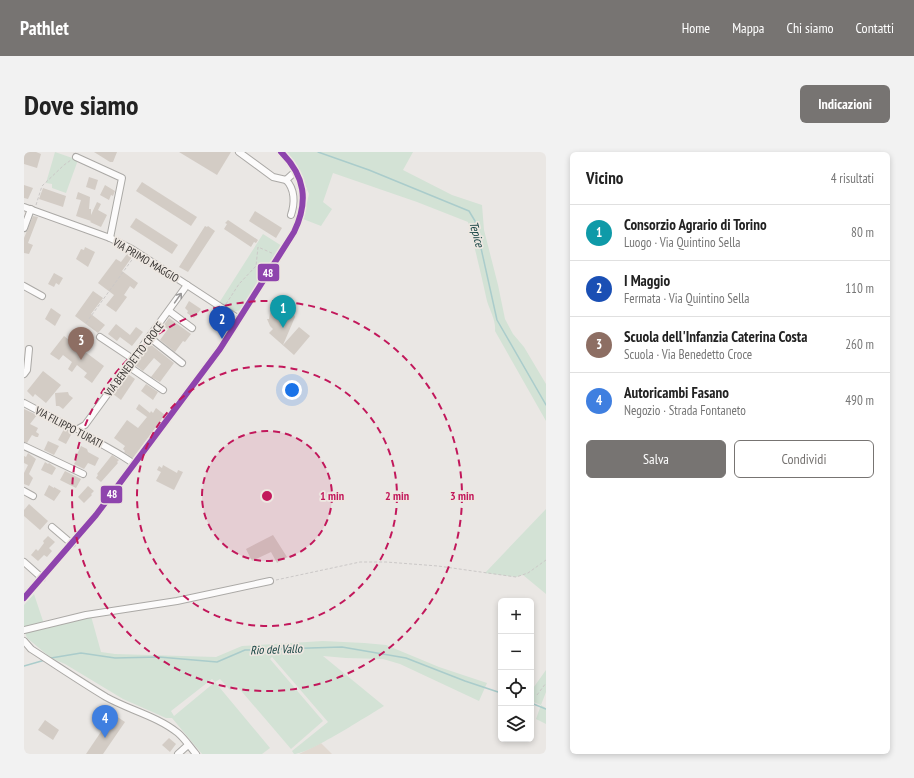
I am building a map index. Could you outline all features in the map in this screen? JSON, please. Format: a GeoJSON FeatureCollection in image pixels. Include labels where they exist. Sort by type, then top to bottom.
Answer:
{"type":"FeatureCollection","features":[{"type":"Feature","properties":{"kind":"street"},"geometry":{"type":"LineString","coordinates":[[239,152],[273,177],[286,180],[292,188],[294,199],[291,215]]}},
{"type":"Feature","properties":{"kind":"street"},"geometry":{"type":"LineString","coordinates":[[24,598],[96,515],[220,349],[294,232],[300,219],[303,194],[296,171],[289,160],[281,152]]}},
{"type":"Feature","properties":{"kind":"street"},"geometry":{"type":"LineString","coordinates":[[76,157],[122,178],[110,238]]}},
{"type":"Feature","properties":{"kind":"street"},"geometry":{"type":"LineString","coordinates":[[286,180],[296,171]]}},
{"type":"Feature","properties":{"kind":"street","name":"VIA PRIMO MAGGIO"},"geometry":{"type":"LineString","coordinates":[[24,207],[110,238],[137,252],[239,319]]}},
{"type":"Feature","properties":{"kind":"street"},"geometry":{"type":"LineString","coordinates":[[24,228],[34,210]]}},
{"type":"Feature","properties":{"kind":"street"},"geometry":{"type":"LineString","coordinates":[[24,286],[42,296]]}},
{"type":"Feature","properties":{"kind":"street","name":"VIA BENEDETTO CROCE"},"geometry":{"type":"LineString","coordinates":[[78,429],[85,425],[188,286]]}},
{"type":"Feature","properties":{"kind":"street"},"geometry":{"type":"LineString","coordinates":[[169,311],[192,328]]}},
{"type":"Feature","properties":{"kind":"street"},"geometry":{"type":"LineString","coordinates":[[100,337],[133,359]]}},
{"type":"Feature","properties":{"kind":"street"},"geometry":{"type":"LineString","coordinates":[[149,337],[182,362]]}},
{"type":"Feature","properties":{"kind":"street"},"geometry":{"type":"LineString","coordinates":[[24,374],[27,370],[29,349]]}},
{"type":"Feature","properties":{"kind":"street"},"geometry":{"type":"LineString","coordinates":[[128,366],[163,390]]}},
{"type":"Feature","properties":{"kind":"street","name":"VIA FILIPPO TURATI"},"geometry":{"type":"LineString","coordinates":[[24,403],[73,429],[78,429],[83,434],[134,464]]}},
{"type":"Feature","properties":{"kind":"street"},"geometry":{"type":"LineString","coordinates":[[24,446],[83,474]]}},
{"type":"Feature","properties":{"kind":"street"},"geometry":{"type":"LineString","coordinates":[[24,491],[32,496]]}},
{"type":"Feature","properties":{"kind":"street"},"geometry":{"type":"LineString","coordinates":[[52,527],[72,544]]}},
{"type":"Feature","properties":{"kind":"street"},"geometry":{"type":"LineString","coordinates":[[24,562],[42,578]]}},
{"type":"Feature","properties":{"kind":"street"},"geometry":{"type":"LineString","coordinates":[[24,630],[86,615],[177,601],[270,581]]}},
{"type":"Feature","properties":{"kind":"street"},"geometry":{"type":"LineString","coordinates":[[24,641],[31,649],[106,697],[164,724],[179,734],[196,754]]}},
{"type":"Feature","properties":{"kind":"street"},"geometry":{"type":"LineString","coordinates":[[24,648],[31,649]]}},
{"type":"Feature","properties":{"kind":"street"},"geometry":{"type":"LineString","coordinates":[[178,754],[188,745]]}},
{"type":"Feature","properties":{"kind":"path"},"geometry":{"type":"LineString","coordinates":[[34,210],[37,208],[35,207],[42,186],[64,165],[76,157]]}},
{"type":"Feature","properties":{"kind":"path"},"geometry":{"type":"LineString","coordinates":[[225,307],[239,284],[256,266],[258,247],[279,256]]}},
{"type":"Feature","properties":{"kind":"path"},"geometry":{"type":"LineString","coordinates":[[86,323],[137,252]]}},
{"type":"Feature","properties":{"kind":"path"},"geometry":{"type":"LineString","coordinates":[[270,581],[360,562],[386,562],[438,566],[516,576],[528,573],[546,560]]}},
{"type":"Feature","properties":{"kind":"path"},"geometry":{"type":"LineString","coordinates":[[537,695],[546,683]]}},
{"type":"Feature","properties":{"kind":"shaded area"},"geometry":{"type":"Polygon","coordinates":[[[321,743],[332,754],[299,754],[321,743]]]}},
{"type":"Feature","properties":{"kind":"green space"},"geometry":{"type":"Polygon","coordinates":[[[55,152],[78,160],[66,193],[52,188],[52,184],[46,183],[55,152]]]}},
{"type":"Feature","properties":{"kind":"green space"},"geometry":{"type":"Polygon","coordinates":[[[287,152],[413,152],[403,170],[452,195],[482,205],[484,230],[505,319],[513,334],[524,347],[546,384],[546,421],[495,331],[494,319],[487,301],[468,222],[417,202],[333,173],[323,202],[332,209],[321,226],[303,219],[309,194],[297,165],[287,152]]]}},
{"type":"Feature","properties":{"kind":"green space"},"geometry":{"type":"Polygon","coordinates":[[[263,234],[282,246],[243,309],[236,311],[230,310],[219,303],[263,234]]]}},
{"type":"Feature","properties":{"kind":"green space"},"geometry":{"type":"Polygon","coordinates":[[[546,509],[546,594],[523,575],[516,577],[485,573],[546,509]]]}},
{"type":"Feature","properties":{"kind":"green space"},"geometry":{"type":"Polygon","coordinates":[[[34,594],[45,627],[91,616],[101,652],[115,654],[216,657],[242,646],[323,641],[364,643],[386,645],[439,667],[487,683],[479,701],[400,664],[383,659],[323,656],[384,706],[312,748],[294,754],[292,751],[328,722],[272,657],[270,659],[323,721],[291,749],[237,686],[230,690],[220,679],[215,682],[270,748],[262,754],[202,754],[172,718],[166,718],[123,699],[65,664],[51,658],[27,638],[24,629],[24,605],[34,594]],[[212,679],[171,711],[174,716],[215,682],[212,679]]]}},
{"type":"Feature","properties":{"kind":"green space"},"geometry":{"type":"Polygon","coordinates":[[[546,670],[546,692],[541,705],[534,702],[534,687],[546,670]]]}},
{"type":"Feature","properties":{"kind":"green space"},"geometry":{"type":"Polygon","coordinates":[[[541,705],[546,708],[546,724],[536,719],[541,705]]]}},
{"type":"Feature","properties":{"kind":"building"},"geometry":{"type":"Polygon","coordinates":[[[24,152],[36,152],[41,154],[37,168],[24,164],[24,152]]]}},
{"type":"Feature","properties":{"kind":"building"},"geometry":{"type":"Polygon","coordinates":[[[94,152],[117,152],[113,162],[110,162],[94,152]]]}},
{"type":"Feature","properties":{"kind":"building"},"geometry":{"type":"Polygon","coordinates":[[[179,152],[231,152],[217,175],[179,152]]]}},
{"type":"Feature","properties":{"kind":"building"},"geometry":{"type":"Polygon","coordinates":[[[89,177],[98,180],[95,190],[86,187],[89,177]]]}},
{"type":"Feature","properties":{"kind":"building"},"geometry":{"type":"Polygon","coordinates":[[[142,182],[197,217],[191,226],[136,191],[142,182]]]}},
{"type":"Feature","properties":{"kind":"building"},"geometry":{"type":"Polygon","coordinates":[[[24,185],[33,188],[28,199],[24,198],[24,185]]]}},
{"type":"Feature","properties":{"kind":"building"},"geometry":{"type":"Polygon","coordinates":[[[105,185],[115,191],[109,200],[100,195],[105,185]]]}},
{"type":"Feature","properties":{"kind":"building"},"geometry":{"type":"Polygon","coordinates":[[[43,188],[66,196],[63,207],[39,199],[43,188]]]}},
{"type":"Feature","properties":{"kind":"building"},"geometry":{"type":"Polygon","coordinates":[[[78,192],[90,197],[89,209],[91,209],[91,215],[97,202],[101,204],[98,210],[107,215],[101,227],[90,222],[91,221],[76,216],[81,200],[76,199],[78,192]]]}},
{"type":"Feature","properties":{"kind":"building"},"geometry":{"type":"Polygon","coordinates":[[[255,211],[282,228],[276,238],[249,221],[255,211]]]}},
{"type":"Feature","properties":{"kind":"building"},"geometry":{"type":"Polygon","coordinates":[[[33,216],[38,217],[28,243],[33,245],[29,254],[24,253],[24,238],[33,216]]]}},
{"type":"Feature","properties":{"kind":"building"},"geometry":{"type":"Polygon","coordinates":[[[136,218],[178,245],[172,254],[130,227],[136,218]]]}},
{"type":"Feature","properties":{"kind":"building"},"geometry":{"type":"Polygon","coordinates":[[[228,220],[258,240],[256,243],[254,242],[251,247],[224,229],[227,224],[225,223],[228,220]]]}},
{"type":"Feature","properties":{"kind":"building"},"geometry":{"type":"Polygon","coordinates":[[[205,226],[208,226],[215,231],[188,272],[179,267],[205,226]]]}},
{"type":"Feature","properties":{"kind":"building"},"geometry":{"type":"Polygon","coordinates":[[[85,247],[95,252],[88,267],[76,259],[81,249],[84,250],[85,247]]]}},
{"type":"Feature","properties":{"kind":"building"},"geometry":{"type":"Polygon","coordinates":[[[127,254],[132,257],[122,271],[138,283],[134,289],[130,286],[124,295],[127,297],[116,312],[106,305],[114,295],[98,283],[116,259],[121,262],[127,254]]]}},
{"type":"Feature","properties":{"kind":"building"},"geometry":{"type":"Polygon","coordinates":[[[54,273],[63,278],[59,285],[56,283],[54,287],[48,284],[54,273]]]}},
{"type":"Feature","properties":{"kind":"building"},"geometry":{"type":"Polygon","coordinates":[[[93,291],[103,298],[91,314],[105,325],[98,333],[75,316],[93,291]]]}},
{"type":"Feature","properties":{"kind":"building"},"geometry":{"type":"Polygon","coordinates":[[[189,301],[201,309],[194,318],[187,313],[188,311],[185,308],[189,301]]]}},
{"type":"Feature","properties":{"kind":"building"},"geometry":{"type":"Polygon","coordinates":[[[280,303],[292,309],[295,317],[283,345],[299,327],[310,336],[294,355],[269,333],[273,329],[267,319],[269,319],[270,313],[276,305],[280,303]]]}},
{"type":"Feature","properties":{"kind":"building"},"geometry":{"type":"Polygon","coordinates":[[[51,308],[61,315],[55,326],[45,319],[51,308]]]}},
{"type":"Feature","properties":{"kind":"building"},"geometry":{"type":"Polygon","coordinates":[[[169,318],[191,334],[185,342],[183,341],[175,352],[160,340],[168,329],[163,326],[169,318]]]}},
{"type":"Feature","properties":{"kind":"building"},"geometry":{"type":"Polygon","coordinates":[[[116,324],[130,335],[136,327],[143,332],[132,346],[120,337],[117,341],[108,334],[116,324]]]}},
{"type":"Feature","properties":{"kind":"building"},"geometry":{"type":"Polygon","coordinates":[[[64,336],[104,366],[92,383],[84,377],[87,373],[77,365],[72,372],[68,369],[72,362],[63,355],[59,360],[50,354],[64,336]]]}},
{"type":"Feature","properties":{"kind":"building"},"geometry":{"type":"Polygon","coordinates":[[[150,344],[174,363],[160,382],[151,377],[161,364],[154,358],[143,371],[135,365],[150,344]]]}},
{"type":"Feature","properties":{"kind":"building"},"geometry":{"type":"Polygon","coordinates":[[[43,371],[61,385],[46,403],[35,394],[33,397],[27,391],[43,371]]]}},
{"type":"Feature","properties":{"kind":"building"},"geometry":{"type":"Polygon","coordinates":[[[128,374],[135,379],[121,400],[113,394],[128,374]]]}},
{"type":"Feature","properties":{"kind":"building"},"geometry":{"type":"Polygon","coordinates":[[[146,384],[158,392],[153,400],[141,391],[146,384]]]}},
{"type":"Feature","properties":{"kind":"building"},"geometry":{"type":"Polygon","coordinates":[[[68,392],[73,398],[63,409],[56,406],[55,393],[68,392]]]}},
{"type":"Feature","properties":{"kind":"building"},"geometry":{"type":"Polygon","coordinates":[[[139,404],[150,413],[151,411],[153,413],[156,408],[165,415],[133,458],[124,452],[125,451],[123,449],[125,446],[114,438],[127,420],[138,428],[147,417],[136,409],[139,404]]]}},
{"type":"Feature","properties":{"kind":"building"},"geometry":{"type":"Polygon","coordinates":[[[24,409],[37,415],[30,424],[38,428],[36,432],[39,434],[38,437],[32,435],[27,443],[24,442],[24,409]]]}},
{"type":"Feature","properties":{"kind":"building"},"geometry":{"type":"Polygon","coordinates":[[[64,429],[72,433],[66,444],[58,440],[64,429]]]}},
{"type":"Feature","properties":{"kind":"building"},"geometry":{"type":"Polygon","coordinates":[[[48,441],[59,446],[54,455],[44,450],[48,441]]]}},
{"type":"Feature","properties":{"kind":"building"},"geometry":{"type":"Polygon","coordinates":[[[81,446],[99,458],[95,466],[88,463],[84,469],[74,464],[81,446]]]}},
{"type":"Feature","properties":{"kind":"building"},"geometry":{"type":"Polygon","coordinates":[[[28,453],[36,459],[29,474],[33,478],[29,486],[24,484],[24,473],[28,465],[24,463],[24,456],[26,457],[28,453]]]}},
{"type":"Feature","properties":{"kind":"building"},"geometry":{"type":"Polygon","coordinates":[[[112,455],[119,460],[117,462],[118,463],[101,482],[96,478],[98,475],[97,474],[112,455]]]}},
{"type":"Feature","properties":{"kind":"building"},"geometry":{"type":"Polygon","coordinates":[[[45,462],[56,468],[52,475],[41,470],[45,462]]]}},
{"type":"Feature","properties":{"kind":"building"},"geometry":{"type":"Polygon","coordinates":[[[163,465],[177,473],[178,470],[183,472],[174,490],[156,481],[161,472],[157,470],[159,466],[162,468],[163,465]]]}},
{"type":"Feature","properties":{"kind":"building"},"geometry":{"type":"Polygon","coordinates":[[[65,471],[81,479],[76,488],[60,480],[65,471]]]}},
{"type":"Feature","properties":{"kind":"building"},"geometry":{"type":"Polygon","coordinates":[[[49,485],[61,491],[54,501],[44,495],[49,485]]]}},
{"type":"Feature","properties":{"kind":"building"},"geometry":{"type":"Polygon","coordinates":[[[88,486],[94,491],[84,503],[78,497],[88,486]]]}},
{"type":"Feature","properties":{"kind":"building"},"geometry":{"type":"Polygon","coordinates":[[[29,504],[48,521],[40,530],[24,516],[24,510],[29,504]]]}},
{"type":"Feature","properties":{"kind":"building"},"geometry":{"type":"Polygon","coordinates":[[[273,535],[287,557],[277,563],[271,552],[252,561],[246,549],[273,535]]]}},
{"type":"Feature","properties":{"kind":"building"},"geometry":{"type":"Polygon","coordinates":[[[48,536],[55,542],[49,548],[52,551],[47,557],[44,555],[38,561],[31,555],[36,549],[38,551],[44,543],[43,541],[48,536]]]}},
{"type":"Feature","properties":{"kind":"building"},"geometry":{"type":"Polygon","coordinates":[[[113,714],[125,722],[103,754],[86,754],[113,714]]]}},
{"type":"Feature","properties":{"kind":"building"},"geometry":{"type":"Polygon","coordinates":[[[45,720],[59,730],[53,740],[38,730],[45,720]]]}},
{"type":"Feature","properties":{"kind":"building"},"geometry":{"type":"Polygon","coordinates":[[[169,738],[176,744],[170,752],[162,745],[169,738]]]}},
{"type":"Feature","properties":{"kind":"waterway","name":"Tepice"},"geometry":{"type":"LineString","coordinates":[[318,152],[369,170],[469,211],[475,221],[497,320],[546,405]]}},
{"type":"Feature","properties":{"kind":"waterway","name":"Rio del Vallo"},"geometry":{"type":"LineString","coordinates":[[51,658],[81,653],[115,658],[159,657],[217,662],[245,650],[342,647],[406,658],[498,692]]}},
{"type":"Feature","properties":{"kind":"waterway","name":"Rio del Vallo"},"geometry":{"type":"LineString","coordinates":[[24,666],[45,660]]}},
{"type":"Feature","properties":{"kind":"waterway","name":"Rio del Vallo"},"geometry":{"type":"LineString","coordinates":[[534,704],[546,709]]}},
{"type":"Feature","properties":{"kind":"transit line","name":"48"},"geometry":{"type":"LineString","coordinates":[[24,598],[96,515],[220,349],[294,232],[302,210],[302,189],[300,180],[295,170],[281,152]]}},
{"type":"Feature","properties":{"kind":"place","name":"Consorzio Agrario di Torino"},"geometry":{"type":"Point","coordinates":[283,328]}},
{"type":"Feature","properties":{"kind":"place","name":"I Maggio"},"geometry":{"type":"Point","coordinates":[222,339]}},
{"type":"Feature","properties":{"kind":"place","name":"Scuola dell'Infanzia Caterina Costa"},"geometry":{"type":"Point","coordinates":[81,360]}},
{"type":"Feature","properties":{"kind":"place","name":"Autoricambi Fasano"},"geometry":{"type":"Point","coordinates":[105,738]}}]}
